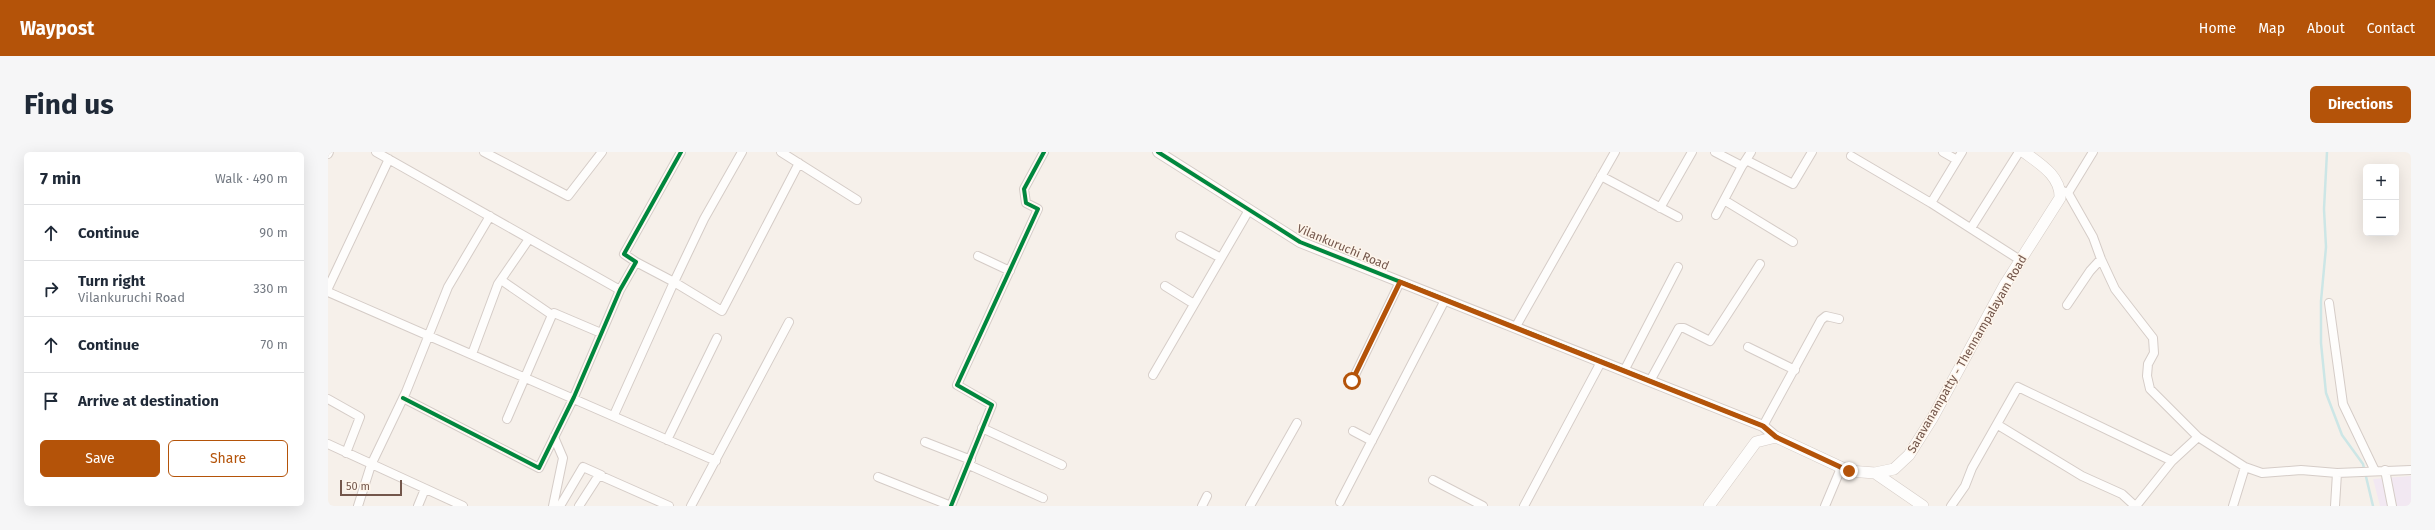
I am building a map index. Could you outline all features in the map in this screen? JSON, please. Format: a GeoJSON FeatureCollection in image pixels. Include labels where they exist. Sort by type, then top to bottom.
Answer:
{"type":"FeatureCollection","features":[{"type":"Feature","properties":{"kind":"main road"},"geometry":{"type":"LineString","coordinates":[[2024,152],[2055,178],[2064,192]]}},
{"type":"Feature","properties":{"kind":"main road","name":"Saravanampatty - Thennampalayam Road"},"geometry":{"type":"LineString","coordinates":[[1776,437],[1849,471],[1875,474],[1894,469],[1909,455],[2020,260],[2064,192]]}},
{"type":"Feature","properties":{"kind":"main road"},"geometry":{"type":"LineString","coordinates":[[1709,506],[1756,442],[1776,437]]}},
{"type":"Feature","properties":{"kind":"main road"},"geometry":{"type":"LineString","coordinates":[[1875,474],[1923,506]]}},
{"type":"Feature","properties":{"kind":"street"},"geometry":{"type":"LineString","coordinates":[[377,152],[620,290]]}},
{"type":"Feature","properties":{"kind":"street"},"geometry":{"type":"LineString","coordinates":[[484,152],[568,196],[602,152]]}},
{"type":"Feature","properties":{"kind":"street"},"geometry":{"type":"LineString","coordinates":[[681,152],[624,254],[722,311],[800,164]]}},
{"type":"Feature","properties":{"kind":"street"},"geometry":{"type":"LineString","coordinates":[[614,415],[704,219],[742,152]]}},
{"type":"Feature","properties":{"kind":"street"},"geometry":{"type":"LineString","coordinates":[[781,152],[857,200]]}},
{"type":"Feature","properties":{"kind":"street"},"geometry":{"type":"LineString","coordinates":[[878,477],[951,506],[970,463],[992,405],[957,385],[1038,209],[1026,203],[1024,189],[1044,152]]}},
{"type":"Feature","properties":{"kind":"street","name":"Vilankuruchi Road"},"geometry":{"type":"LineString","coordinates":[[1158,152],[1300,242],[1763,426],[1776,437]]}},
{"type":"Feature","properties":{"kind":"street"},"geometry":{"type":"LineString","coordinates":[[1515,328],[1615,152]]}},
{"type":"Feature","properties":{"kind":"street"},"geometry":{"type":"LineString","coordinates":[[1660,208],[1692,152]]}},
{"type":"Feature","properties":{"kind":"street"},"geometry":{"type":"LineString","coordinates":[[1715,152],[1793,184],[1812,152]]}},
{"type":"Feature","properties":{"kind":"street"},"geometry":{"type":"LineString","coordinates":[[1716,215],[1751,152]]}},
{"type":"Feature","properties":{"kind":"street"},"geometry":{"type":"LineString","coordinates":[[1943,152],[1957,160]]}},
{"type":"Feature","properties":{"kind":"street"},"geometry":{"type":"LineString","coordinates":[[1931,203],[1962,152]]}},
{"type":"Feature","properties":{"kind":"street"},"geometry":{"type":"LineString","coordinates":[[1971,228],[2019,152]]}},
{"type":"Feature","properties":{"kind":"street"},"geometry":{"type":"LineString","coordinates":[[2093,152],[2064,192],[2093,237],[2101,259],[2115,289],[2153,338],[2154,353],[2148,364],[2147,376],[2150,388],[2198,437],[2244,468],[2262,473],[2301,470],[2337,473],[2411,470]]}},
{"type":"Feature","properties":{"kind":"street"},"geometry":{"type":"LineString","coordinates":[[1851,156],[1931,203],[2020,260]]}},
{"type":"Feature","properties":{"kind":"street"},"geometry":{"type":"LineString","coordinates":[[328,288],[389,159]]}},
{"type":"Feature","properties":{"kind":"street"},"geometry":{"type":"LineString","coordinates":[[1601,176],[1678,218]]}},
{"type":"Feature","properties":{"kind":"street"},"geometry":{"type":"LineString","coordinates":[[1724,200],[1793,242]]}},
{"type":"Feature","properties":{"kind":"street"},"geometry":{"type":"LineString","coordinates":[[1153,375],[1249,210]]}},
{"type":"Feature","properties":{"kind":"street"},"geometry":{"type":"LineString","coordinates":[[358,506],[371,465],[403,398],[448,287],[490,216]]}},
{"type":"Feature","properties":{"kind":"street"},"geometry":{"type":"LineString","coordinates":[[1180,236],[1221,258]]}},
{"type":"Feature","properties":{"kind":"street"},"geometry":{"type":"LineString","coordinates":[[472,354],[500,280],[529,239]]}},
{"type":"Feature","properties":{"kind":"street"},"geometry":{"type":"LineString","coordinates":[[978,256],[1010,271]]}},
{"type":"Feature","properties":{"kind":"street"},"geometry":{"type":"LineString","coordinates":[[2067,305],[2090,271],[2101,259]]}},
{"type":"Feature","properties":{"kind":"street"},"geometry":{"type":"LineString","coordinates":[[403,398],[539,468],[574,397],[620,290],[636,262]]}},
{"type":"Feature","properties":{"kind":"street"},"geometry":{"type":"LineString","coordinates":[[1650,381],[1675,331],[1679,328],[1684,328],[1710,341],[1760,264]]}},
{"type":"Feature","properties":{"kind":"street"},"geometry":{"type":"LineString","coordinates":[[1624,371],[1678,267]]}},
{"type":"Feature","properties":{"kind":"street"},"geometry":{"type":"LineString","coordinates":[[500,280],[552,314],[554,313],[601,333]]}},
{"type":"Feature","properties":{"kind":"street"},"geometry":{"type":"LineString","coordinates":[[1352,381],[1400,282]]}},
{"type":"Feature","properties":{"kind":"street"},"geometry":{"type":"LineString","coordinates":[[1165,286],[1194,304]]}},
{"type":"Feature","properties":{"kind":"street"},"geometry":{"type":"LineString","coordinates":[[328,292],[574,397],[716,461]]}},
{"type":"Feature","properties":{"kind":"street"},"geometry":{"type":"LineString","coordinates":[[1340,502],[1445,300]]}},
{"type":"Feature","properties":{"kind":"street"},"geometry":{"type":"LineString","coordinates":[[2329,304],[2343,404],[2374,471]]}},
{"type":"Feature","properties":{"kind":"street"},"geometry":{"type":"LineString","coordinates":[[507,419],[527,377],[552,314]]}},
{"type":"Feature","properties":{"kind":"street"},"geometry":{"type":"LineString","coordinates":[[1763,426],[1821,320],[1826,316],[1839,319]]}},
{"type":"Feature","properties":{"kind":"street"},"geometry":{"type":"LineString","coordinates":[[691,506],[789,322]]}},
{"type":"Feature","properties":{"kind":"street"},"geometry":{"type":"LineString","coordinates":[[667,440],[717,338]]}},
{"type":"Feature","properties":{"kind":"street"},"geometry":{"type":"LineString","coordinates":[[1748,347],[1795,370]]}},
{"type":"Feature","properties":{"kind":"street"},"geometry":{"type":"LineString","coordinates":[[1524,506],[1601,362]]}},
{"type":"Feature","properties":{"kind":"street"},"geometry":{"type":"LineString","coordinates":[[1951,506],[1965,486],[1972,468],[1998,425],[2018,387],[2172,461]]}},
{"type":"Feature","properties":{"kind":"street"},"geometry":{"type":"LineString","coordinates":[[328,399],[360,417],[346,453]]}},
{"type":"Feature","properties":{"kind":"street"},"geometry":{"type":"LineString","coordinates":[[1250,506],[1297,423]]}},
{"type":"Feature","properties":{"kind":"street"},"geometry":{"type":"LineString","coordinates":[[1998,425],[2082,476],[2122,494],[2136,506],[2172,461],[2198,437]]}},
{"type":"Feature","properties":{"kind":"street"},"geometry":{"type":"LineString","coordinates":[[982,428],[1062,465]]}},
{"type":"Feature","properties":{"kind":"street"},"geometry":{"type":"LineString","coordinates":[[1353,431],[1372,441]]}},
{"type":"Feature","properties":{"kind":"street"},"geometry":{"type":"LineString","coordinates":[[553,506],[563,458],[554,437]]}},
{"type":"Feature","properties":{"kind":"street"},"geometry":{"type":"LineString","coordinates":[[926,442],[1043,498]]}},
{"type":"Feature","properties":{"kind":"street"},"geometry":{"type":"LineString","coordinates":[[328,444],[463,506]]}},
{"type":"Feature","properties":{"kind":"street"},"geometry":{"type":"LineString","coordinates":[[560,506],[583,467],[669,506]]}},
{"type":"Feature","properties":{"kind":"street"},"geometry":{"type":"LineString","coordinates":[[1825,506],[1841,468]]}},
{"type":"Feature","properties":{"kind":"street"},"geometry":{"type":"LineString","coordinates":[[2233,506],[2244,468]]}},
{"type":"Feature","properties":{"kind":"street"},"geometry":{"type":"LineString","coordinates":[[2385,470],[2392,506]]}},
{"type":"Feature","properties":{"kind":"street"},"geometry":{"type":"LineString","coordinates":[[2336,506],[2337,473]]}},
{"type":"Feature","properties":{"kind":"street"},"geometry":{"type":"LineString","coordinates":[[580,506],[592,484],[601,475]]}},
{"type":"Feature","properties":{"kind":"street"},"geometry":{"type":"LineString","coordinates":[[1433,480],[1483,506]]}},
{"type":"Feature","properties":{"kind":"street"},"geometry":{"type":"LineString","coordinates":[[418,506],[425,489]]}},
{"type":"Feature","properties":{"kind":"street"},"geometry":{"type":"LineString","coordinates":[[1202,506],[1207,496]]}},
{"type":"Feature","properties":{"kind":"shaded area"},"geometry":{"type":"Polygon","coordinates":[[[2411,476],[2411,506],[2380,506],[2373,479],[2411,476]]]}},
{"type":"Feature","properties":{"kind":"waterway"},"geometry":{"type":"LineString","coordinates":[[2327,152],[2324,209],[2326,247],[2321,301],[2321,343],[2326,393],[2342,435],[2363,464],[2373,506]]}},
{"type":"Feature","properties":{"kind":"cycle path"},"geometry":{"type":"LineString","coordinates":[[403,398],[539,468],[574,397],[620,290],[636,262],[624,254],[681,152]]}},
{"type":"Feature","properties":{"kind":"cycle path"},"geometry":{"type":"LineString","coordinates":[[951,506],[992,405],[957,385],[1038,209],[1026,203],[1024,189],[1044,152]]}},
{"type":"Feature","properties":{"kind":"cycle path"},"geometry":{"type":"LineString","coordinates":[[1158,152],[1300,242],[1763,426],[1776,437]]}},
{"type":"Feature","properties":{"kind":"route"},"geometry":{"type":"LineString","coordinates":[[1352,381],[1400,282],[1763,426],[1776,437],[1820,459],[1849,471]]}}]}
